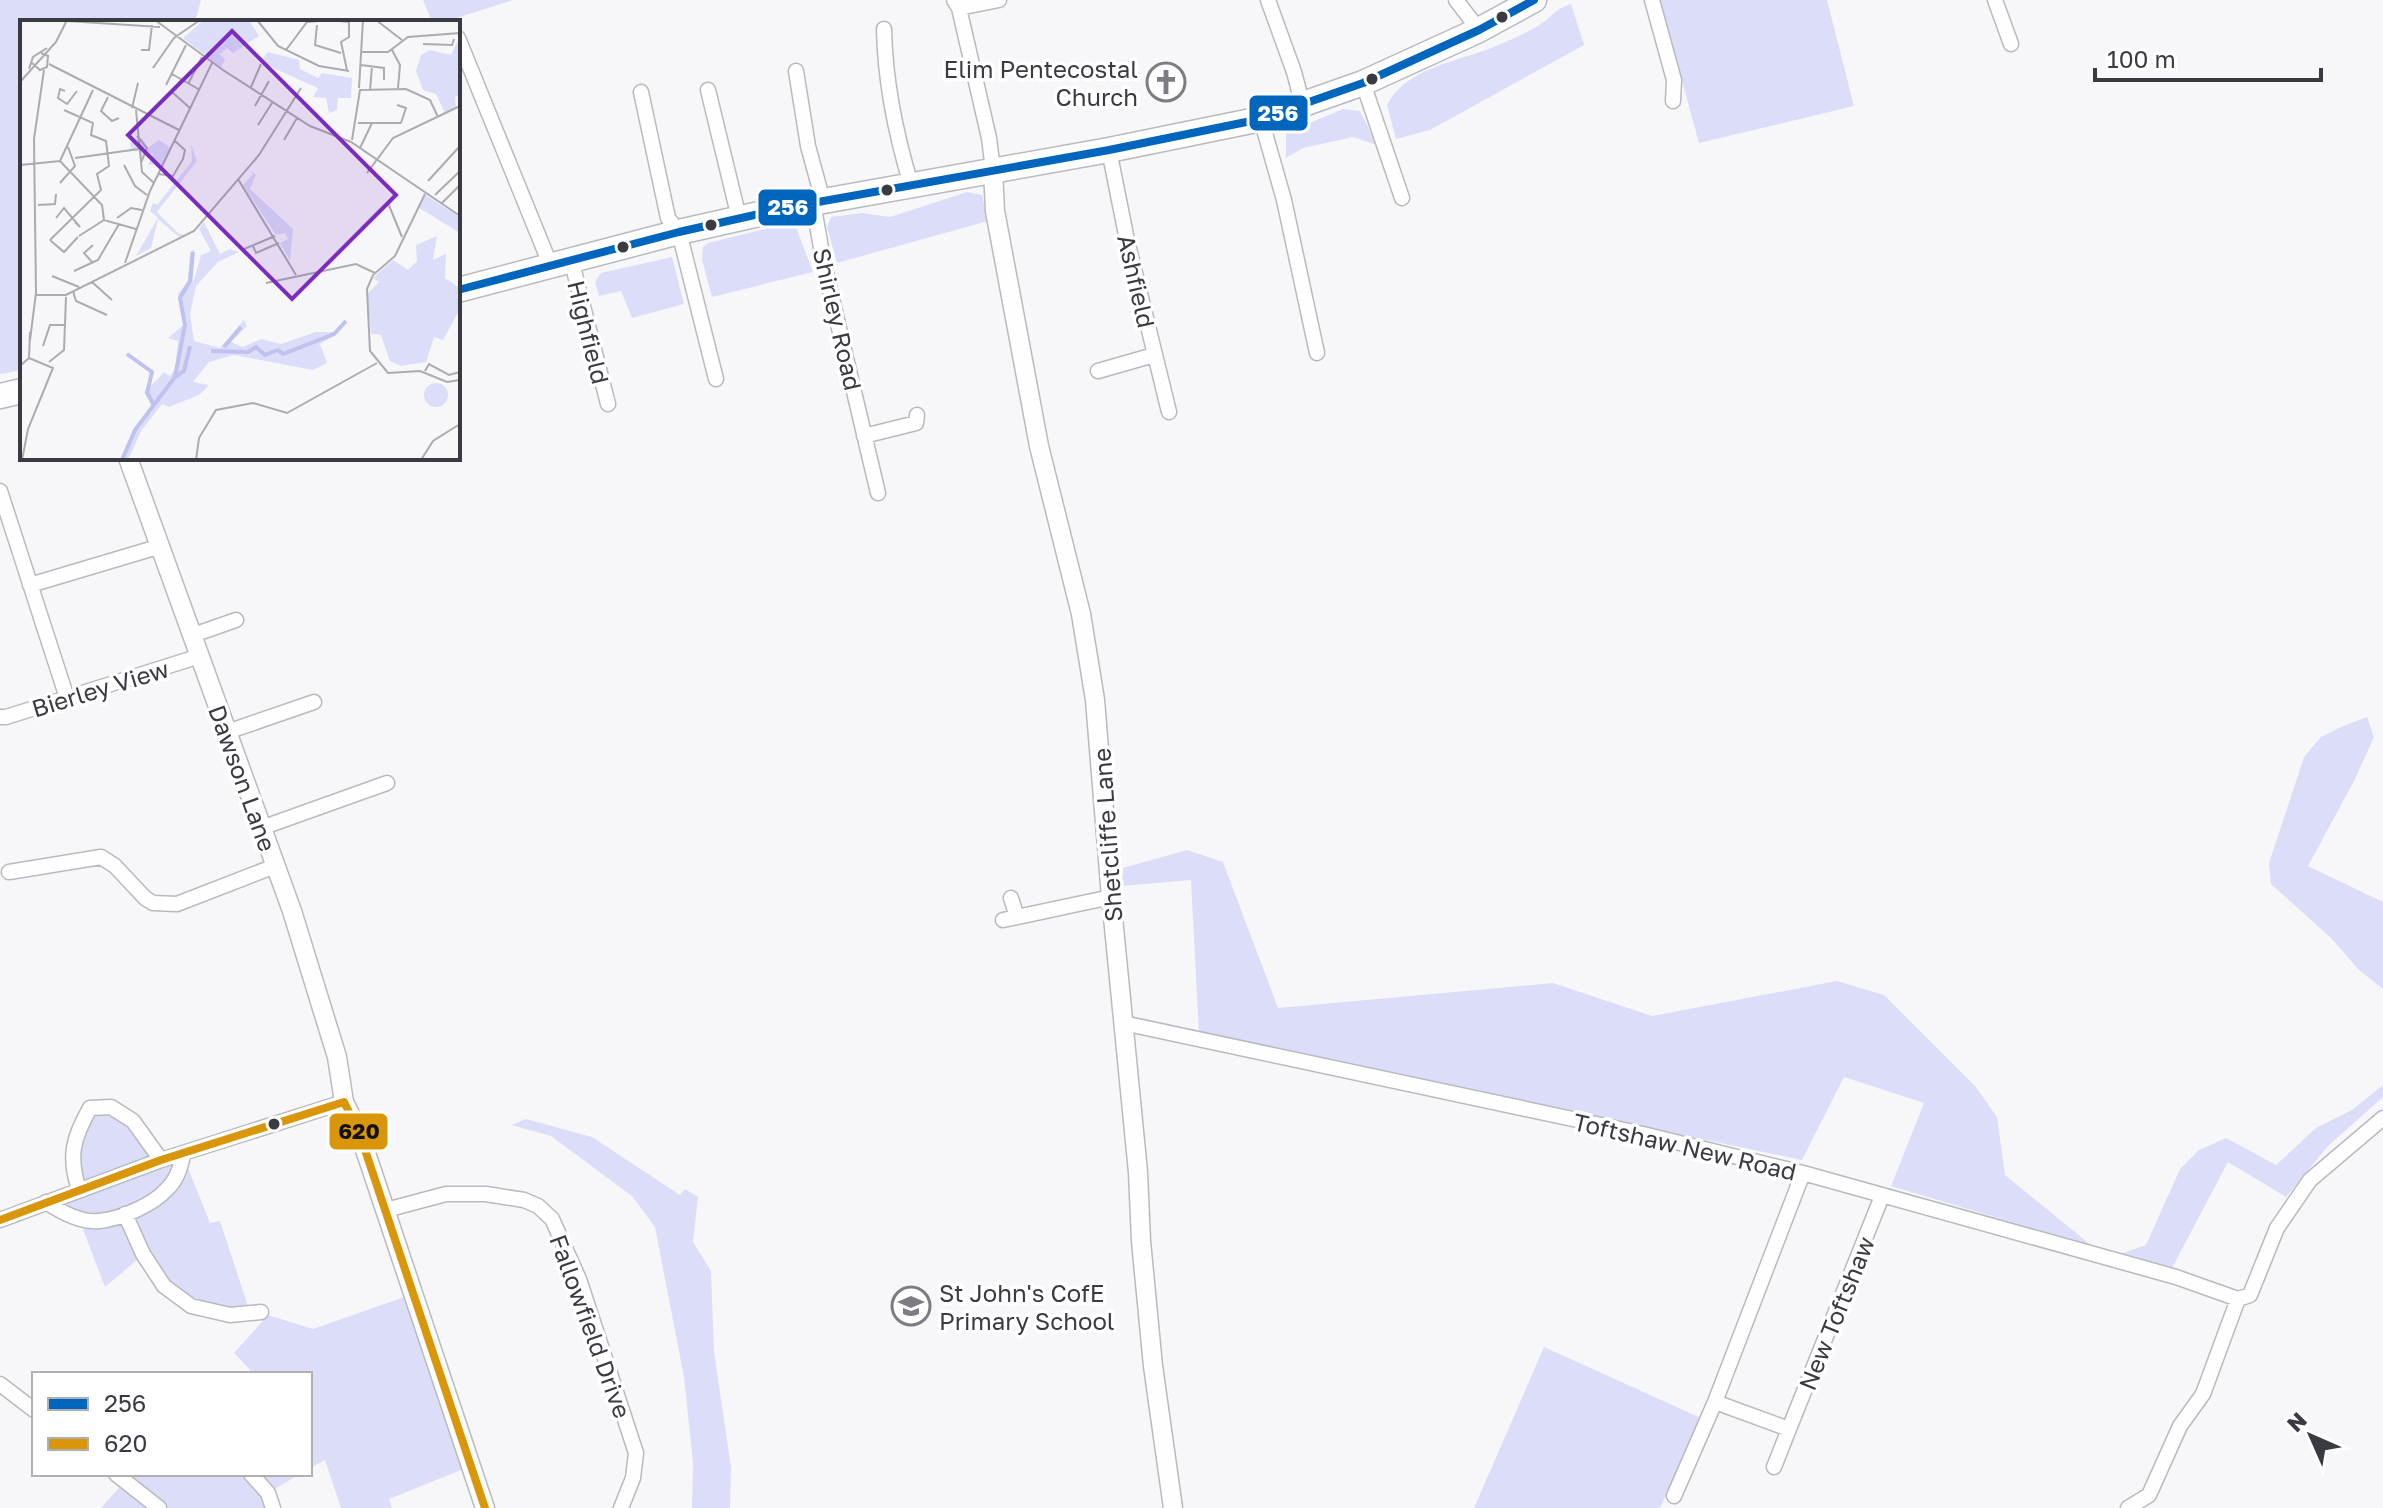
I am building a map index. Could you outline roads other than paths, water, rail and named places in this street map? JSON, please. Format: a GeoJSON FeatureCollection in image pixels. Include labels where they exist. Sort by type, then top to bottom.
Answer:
{"type":"FeatureCollection","features":[{"type":"Feature","properties":{"kind":"highway"},"geometry":{"type":"LineString","coordinates":[[460,289],[739,218],[1261,119],[1363,83],[1479,30],[1534,0]]}},
{"type":"Feature","properties":{"kind":"highway"},"geometry":{"type":"LineString","coordinates":[[0,396],[20,391]]}},
{"type":"Feature","properties":{"kind":"street"},"geometry":{"type":"LineString","coordinates":[[993,170],[989,138],[956,4],[999,0]]}},
{"type":"Feature","properties":{"kind":"street"},"geometry":{"type":"LineString","coordinates":[[1268,0],[1303,106]]}},
{"type":"Feature","properties":{"kind":"street"},"geometry":{"type":"LineString","coordinates":[[1456,0],[1479,30]]}},
{"type":"Feature","properties":{"kind":"street"},"geometry":{"type":"LineString","coordinates":[[1652,0],[1674,80],[1673,101]]}},
{"type":"Feature","properties":{"kind":"street"},"geometry":{"type":"LineString","coordinates":[[1995,0],[2011,44]]}},
{"type":"Feature","properties":{"kind":"street"},"geometry":{"type":"LineString","coordinates":[[884,29],[885,59],[902,155],[911,185]]}},
{"type":"Feature","properties":{"kind":"street","name":"Highfield"},"geometry":{"type":"LineString","coordinates":[[460,42],[561,262],[608,404]]}},
{"type":"Feature","properties":{"kind":"street","name":"Shirley Road"},"geometry":{"type":"LineString","coordinates":[[796,71],[818,202],[824,265],[878,493]]}},
{"type":"Feature","properties":{"kind":"street"},"geometry":{"type":"LineString","coordinates":[[1363,83],[1402,198]]}},
{"type":"Feature","properties":{"kind":"street"},"geometry":{"type":"LineString","coordinates":[[708,90],[739,218]]}},
{"type":"Feature","properties":{"kind":"street"},"geometry":{"type":"LineString","coordinates":[[641,92],[668,218],[679,232],[716,379]]}},
{"type":"Feature","properties":{"kind":"street"},"geometry":{"type":"LineString","coordinates":[[1261,119],[1284,200],[1317,353]]}},
{"type":"Feature","properties":{"kind":"street","name":"Ashfield"},"geometry":{"type":"LineString","coordinates":[[1109,150],[1169,412]]}},
{"type":"Feature","properties":{"kind":"street","name":"Shetcliffe Lane"},"geometry":{"type":"LineString","coordinates":[[993,170],[995,211],[1039,446],[1084,628],[1100,741],[1151,1350],[1173,1508]]}},
{"type":"Feature","properties":{"kind":"street"},"geometry":{"type":"LineString","coordinates":[[1098,371],[1154,355]]}},
{"type":"Feature","properties":{"kind":"street"},"geometry":{"type":"LineString","coordinates":[[864,436],[916,423],[917,415]]}},
{"type":"Feature","properties":{"kind":"street","name":"Dawson Lane"},"geometry":{"type":"LineString","coordinates":[[129,460],[275,866],[337,1057],[344,1102],[359,1132],[485,1508]]}},
{"type":"Feature","properties":{"kind":"street"},"geometry":{"type":"LineString","coordinates":[[0,491],[5,527],[30,585],[67,698]]}},
{"type":"Feature","properties":{"kind":"street"},"geometry":{"type":"LineString","coordinates":[[30,585],[161,546]]}},
{"type":"Feature","properties":{"kind":"street"},"geometry":{"type":"LineString","coordinates":[[193,635],[236,620]]}},
{"type":"Feature","properties":{"kind":"street","name":"Bierley View"},"geometry":{"type":"LineString","coordinates":[[0,717],[200,656]]}},
{"type":"Feature","properties":{"kind":"street"},"geometry":{"type":"LineString","coordinates":[[227,732],[314,702]]}},
{"type":"Feature","properties":{"kind":"street"},"geometry":{"type":"LineString","coordinates":[[261,828],[387,783]]}},
{"type":"Feature","properties":{"kind":"street"},"geometry":{"type":"LineString","coordinates":[[9,872],[101,857],[115,866],[153,903],[177,904],[275,866]]}},
{"type":"Feature","properties":{"kind":"street"},"geometry":{"type":"LineString","coordinates":[[1011,898],[1010,918],[1111,897]]}},
{"type":"Feature","properties":{"kind":"street","name":"Toftshaw New Road"},"geometry":{"type":"LineString","coordinates":[[1123,1023],[1643,1134],[1803,1173],[2176,1277],[2238,1299]]}},
{"type":"Feature","properties":{"kind":"street"},"geometry":{"type":"LineString","coordinates":[[0,1220],[161,1160],[344,1102]]}},
{"type":"Feature","properties":{"kind":"street"},"geometry":{"type":"LineString","coordinates":[[79,1190],[72,1168],[73,1146],[90,1108],[111,1107],[133,1121],[161,1160]]}},
{"type":"Feature","properties":{"kind":"street"},"geometry":{"type":"LineString","coordinates":[[2128,1508],[2149,1495],[2180,1426],[2203,1394],[2238,1299],[2250,1295],[2277,1228],[2310,1180],[2383,1118]]}},
{"type":"Feature","properties":{"kind":"street"},"geometry":{"type":"LineString","coordinates":[[46,1202],[79,1219],[98,1221],[125,1214],[168,1189],[181,1167],[183,1155]]}},
{"type":"Feature","properties":{"kind":"street"},"geometry":{"type":"LineString","coordinates":[[1674,1496],[1715,1402],[1803,1173]]}},
{"type":"Feature","properties":{"kind":"street","name":"Fallowfield Drive"},"geometry":{"type":"LineString","coordinates":[[386,1210],[446,1194],[486,1194],[524,1200],[538,1206],[552,1219],[579,1279],[636,1453],[633,1478],[621,1508]]}},
{"type":"Feature","properties":{"kind":"street","name":"New Toftshaw"},"geometry":{"type":"LineString","coordinates":[[1774,1467],[1882,1196]]}},
{"type":"Feature","properties":{"kind":"street"},"geometry":{"type":"LineString","coordinates":[[125,1214],[143,1254],[164,1286],[191,1306],[230,1315],[261,1312]]}},
{"type":"Feature","properties":{"kind":"street"},"geometry":{"type":"LineString","coordinates":[[0,1384],[32,1408]]}},
{"type":"Feature","properties":{"kind":"street"},"geometry":{"type":"LineString","coordinates":[[1715,1402],[1789,1429]]}},
{"type":"Feature","properties":{"kind":"street"},"geometry":{"type":"LineString","coordinates":[[119,1476],[159,1508]]}},
{"type":"Feature","properties":{"kind":"street"},"geometry":{"type":"LineString","coordinates":[[253,1476],[268,1493],[273,1508]]}},
{"type":"Feature","properties":{"kind":"place","name":"Elim Pentecostal Church"},"geometry":{"type":"Point","coordinates":[1166,82]}},
{"type":"Feature","properties":{"kind":"place","name":"St John's CofE Primary School"},"geometry":{"type":"Point","coordinates":[911,1306]}}]}
